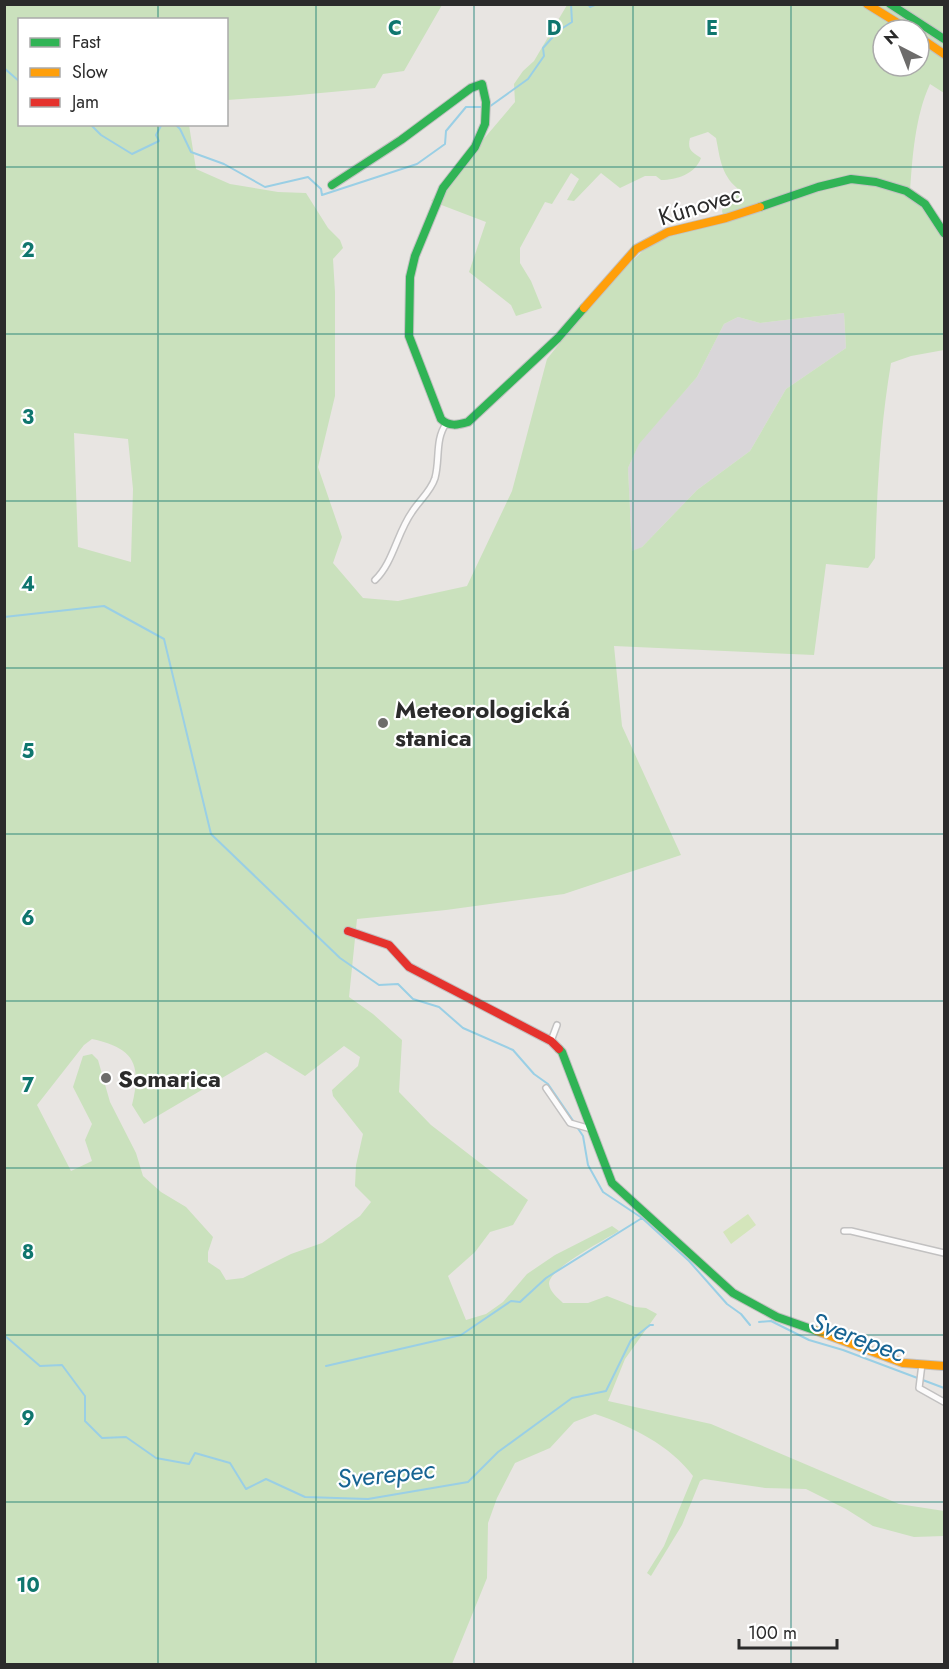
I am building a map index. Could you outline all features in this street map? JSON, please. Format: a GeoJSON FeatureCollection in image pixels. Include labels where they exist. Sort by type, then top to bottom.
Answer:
{"type":"FeatureCollection","features":[{"type":"Feature","properties":{"kind":"main road"},"geometry":{"type":"LineString","coordinates":[[867,4],[890,18]]}},
{"type":"Feature","properties":{"kind":"main road"},"geometry":{"type":"LineString","coordinates":[[890,4],[945,39]]}},
{"type":"Feature","properties":{"kind":"main road"},"geometry":{"type":"LineString","coordinates":[[931,45],[945,54]]}},
{"type":"Feature","properties":{"kind":"main road"},"geometry":{"type":"LineString","coordinates":[[332,185],[401,140],[471,88],[482,84],[486,102],[485,124],[475,147],[443,188],[415,256],[410,277],[409,336],[431,388],[438,412],[446,424]]}},
{"type":"Feature","properties":{"kind":"main road","name":"Kúnovec"},"geometry":{"type":"LineString","coordinates":[[446,424],[458,425],[468,422],[558,338],[636,249],[668,232],[726,218],[818,187],[852,179],[876,182],[906,191],[925,204],[945,233]]}},
{"type":"Feature","properties":{"kind":"main road"},"geometry":{"type":"LineString","coordinates":[[348,931],[389,945],[409,967],[551,1041],[562,1052],[612,1183],[734,1293],[777,1317],[903,1362],[945,1366]]}},
{"type":"Feature","properties":{"kind":"street"},"geometry":{"type":"LineString","coordinates":[[375,580],[385,568],[411,512],[431,487],[435,478],[441,433],[446,424]]}},
{"type":"Feature","properties":{"kind":"street"},"geometry":{"type":"LineString","coordinates":[[551,1041],[557,1025]]}},
{"type":"Feature","properties":{"kind":"street"},"geometry":{"type":"LineString","coordinates":[[546,1088],[570,1123],[591,1128]]}},
{"type":"Feature","properties":{"kind":"street"},"geometry":{"type":"LineString","coordinates":[[844,1231],[945,1253]]}},
{"type":"Feature","properties":{"kind":"street"},"geometry":{"type":"LineString","coordinates":[[922,1364],[919,1388],[945,1402]]}},
{"type":"Feature","properties":{"kind":"shaded area"},"geometry":{"type":"Polygon","coordinates":[[[844,313],[846,348],[786,389],[750,451],[697,490],[642,547],[632,552],[628,468],[639,443],[697,377],[724,324],[738,317],[760,323],[844,313]]]}},
{"type":"Feature","properties":{"kind":"green space"},"geometry":{"type":"Polygon","coordinates":[[[5,5],[442,5],[404,71],[383,74],[375,88],[228,100],[228,18],[18,18],[18,126],[189,126],[196,169],[230,184],[278,192],[306,193],[328,228],[340,240],[343,248],[333,259],[335,396],[318,467],[342,537],[333,563],[363,598],[398,601],[467,586],[512,491],[547,359],[603,289],[650,244],[667,237],[725,222],[722,211],[724,204],[729,204],[736,197],[737,188],[724,171],[716,138],[708,132],[690,138],[691,150],[701,158],[698,164],[690,172],[673,179],[661,180],[656,176],[645,176],[620,188],[601,173],[574,201],[567,200],[579,179],[571,173],[552,204],[545,202],[520,248],[520,263],[531,281],[542,308],[516,316],[511,305],[469,272],[486,222],[431,201],[515,102],[514,84],[534,61],[567,5],[944,5],[944,93],[930,84],[925,97],[915,138],[910,194],[924,205],[944,236],[944,350],[911,356],[891,363],[880,460],[875,558],[868,568],[826,564],[814,655],[614,646],[622,726],[681,855],[564,894],[357,919],[349,997],[373,1014],[402,1040],[399,1092],[431,1125],[528,1200],[513,1225],[490,1232],[475,1252],[448,1276],[466,1320],[486,1314],[503,1302],[527,1274],[555,1255],[612,1226],[619,1231],[567,1263],[551,1278],[549,1284],[563,1303],[588,1303],[607,1296],[635,1307],[646,1308],[657,1314],[625,1359],[608,1401],[711,1424],[899,1504],[944,1511],[944,1536],[914,1537],[873,1526],[846,1509],[806,1489],[765,1488],[704,1479],[700,1481],[682,1525],[651,1576],[647,1573],[664,1546],[693,1476],[673,1455],[649,1438],[622,1424],[595,1414],[574,1422],[550,1448],[515,1463],[497,1498],[488,1523],[487,1578],[452,1664],[5,1664],[5,5]],[[844,313],[760,323],[738,317],[724,324],[697,377],[639,444],[628,468],[632,551],[642,547],[697,490],[750,451],[786,389],[846,348],[844,313]],[[74,433],[78,547],[131,562],[133,489],[128,439],[74,433]],[[92,1039],[84,1045],[37,1105],[71,1171],[92,1161],[85,1140],[92,1124],[73,1087],[83,1056],[92,1054],[98,1060],[110,1102],[136,1153],[143,1176],[161,1192],[186,1207],[213,1237],[208,1252],[208,1262],[220,1270],[226,1280],[243,1278],[291,1254],[322,1243],[360,1216],[371,1202],[355,1186],[356,1165],[363,1134],[333,1096],[332,1090],[358,1066],[360,1057],[344,1046],[305,1076],[266,1052],[144,1124],[132,1105],[136,1079],[132,1060],[117,1047],[92,1039]]]}},
{"type":"Feature","properties":{"kind":"green space"},"geometry":{"type":"Polygon","coordinates":[[[748,1214],[756,1225],[731,1244],[723,1232],[748,1214]]]}},
{"type":"Feature","properties":{"kind":"waterway"},"geometry":{"type":"LineString","coordinates":[[489,107],[528,79],[544,56],[543,48],[558,31],[572,22],[571,4]]}},
{"type":"Feature","properties":{"kind":"waterway"},"geometry":{"type":"LineString","coordinates":[[588,4],[590,7],[597,4]]}},
{"type":"Feature","properties":{"kind":"waterway"},"geometry":{"type":"LineString","coordinates":[[4,68],[18,80]]}},
{"type":"Feature","properties":{"kind":"waterway"},"geometry":{"type":"LineString","coordinates":[[177,126],[191,152],[224,164],[265,187],[308,177],[321,189],[322,195],[417,164],[445,144],[446,131],[466,107],[483,107]]}},
{"type":"Feature","properties":{"kind":"waterway"},"geometry":{"type":"LineString","coordinates":[[92,126],[101,135],[132,154],[159,141],[156,135],[161,126]]}},
{"type":"Feature","properties":{"kind":"waterway"},"geometry":{"type":"LineString","coordinates":[[4,617],[104,606],[164,639],[211,834],[340,958],[379,985],[398,984],[413,999],[439,1007],[463,1028],[513,1050],[534,1074],[548,1084],[574,1122]]}},
{"type":"Feature","properties":{"kind":"waterway"},"geometry":{"type":"LineString","coordinates":[[577,1127],[583,1136],[588,1165],[603,1192],[642,1218],[689,1261],[727,1304],[741,1314],[750,1325]]}},
{"type":"Feature","properties":{"kind":"waterway"},"geometry":{"type":"LineString","coordinates":[[326,1366],[461,1335],[511,1301],[520,1302],[546,1278],[642,1218]]}},
{"type":"Feature","properties":{"kind":"waterway","name":"Sverepec"},"geometry":{"type":"LineString","coordinates":[[759,1322],[771,1321],[809,1340],[843,1350],[944,1388]]}},
{"type":"Feature","properties":{"kind":"waterway","name":"Sverepec"},"geometry":{"type":"LineString","coordinates":[[4,1335],[40,1366],[62,1365],[85,1396],[85,1421],[102,1438],[126,1437],[156,1458],[189,1464],[195,1453],[230,1463],[246,1489],[266,1479],[305,1497],[368,1499],[468,1482],[498,1452],[572,1398],[606,1391],[631,1340],[653,1325]]}},
{"type":"Feature","properties":{"kind":"traffic: fast"},"geometry":{"type":"LineString","coordinates":[[890,4],[944,39]]}},
{"type":"Feature","properties":{"kind":"traffic: fast"},"geometry":{"type":"LineString","coordinates":[[332,185],[401,140],[471,88],[482,84],[486,102],[485,124],[475,147],[443,188],[415,256],[410,277],[409,336],[441,419],[447,423],[468,422],[558,338],[584,308]]}},
{"type":"Feature","properties":{"kind":"traffic: fast"},"geometry":{"type":"LineString","coordinates":[[760,207],[818,187],[851,179],[876,182],[906,191],[925,204],[944,233]]}},
{"type":"Feature","properties":{"kind":"traffic: fast"},"geometry":{"type":"LineString","coordinates":[[559,1049],[612,1183],[733,1293],[777,1317],[817,1331]]}},
{"type":"Feature","properties":{"kind":"traffic: slow"},"geometry":{"type":"LineString","coordinates":[[867,4],[890,18]]}},
{"type":"Feature","properties":{"kind":"traffic: slow"},"geometry":{"type":"LineString","coordinates":[[931,45],[944,54]]}},
{"type":"Feature","properties":{"kind":"traffic: slow"},"geometry":{"type":"LineString","coordinates":[[584,308],[636,249],[668,232],[760,207]]}},
{"type":"Feature","properties":{"kind":"traffic: slow"},"geometry":{"type":"LineString","coordinates":[[817,1331],[903,1363],[944,1366]]}},
{"type":"Feature","properties":{"kind":"traffic: jam"},"geometry":{"type":"LineString","coordinates":[[348,931],[389,945],[409,967],[551,1041],[559,1049]]}},
{"type":"Feature","properties":{"kind":"place","name":"Meteorologická stanica"},"geometry":{"type":"Point","coordinates":[383,723]}},
{"type":"Feature","properties":{"kind":"place","name":"Somarica"},"geometry":{"type":"Point","coordinates":[106,1078]}}]}
